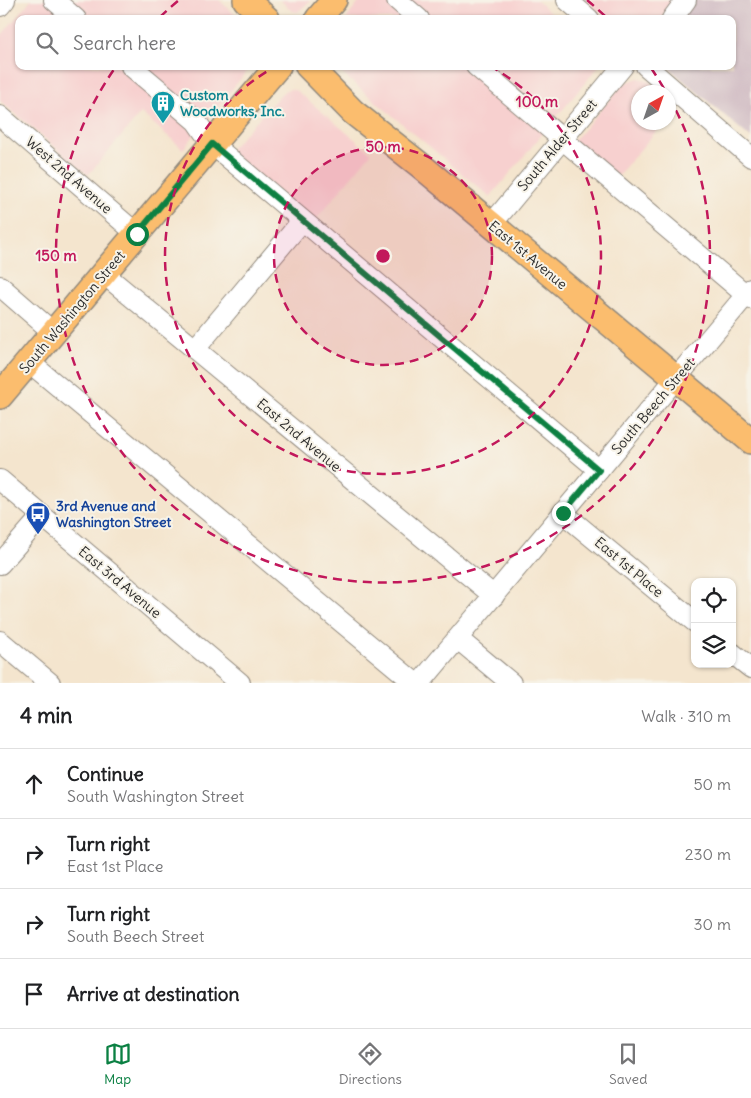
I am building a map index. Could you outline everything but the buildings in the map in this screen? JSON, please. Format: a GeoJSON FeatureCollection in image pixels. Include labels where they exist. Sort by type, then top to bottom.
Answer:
{"type":"FeatureCollection","features":[{"type":"Feature","properties":{"kind":"main road"},"geometry":{"type":"LineString","coordinates":[[246,0],[263,15]]}},
{"type":"Feature","properties":{"kind":"main road"},"geometry":{"type":"LineString","coordinates":[[321,15],[334,0]]}},
{"type":"Feature","properties":{"kind":"main road","name":"South Washington Street"},"geometry":{"type":"LineString","coordinates":[[0,396],[275,70]]}},
{"type":"Feature","properties":{"kind":"main road","name":"East 1st Avenue"},"geometry":{"type":"LineString","coordinates":[[312,70],[341,101],[751,441]]}},
{"type":"Feature","properties":{"kind":"street"},"geometry":{"type":"LineString","coordinates":[[0,6],[5,0]]}},
{"type":"Feature","properties":{"kind":"street"},"geometry":{"type":"LineString","coordinates":[[54,0],[71,15]]}},
{"type":"Feature","properties":{"kind":"street"},"geometry":{"type":"LineString","coordinates":[[397,0],[414,15]]}},
{"type":"Feature","properties":{"kind":"street"},"geometry":{"type":"LineString","coordinates":[[567,0],[585,15]]}},
{"type":"Feature","properties":{"kind":"street"},"geometry":{"type":"LineString","coordinates":[[675,15],[686,0]]}},
{"type":"Feature","properties":{"kind":"street"},"geometry":{"type":"LineString","coordinates":[[136,70],[196,121],[212,144],[599,470]]}},
{"type":"Feature","properties":{"kind":"street"},"geometry":{"type":"LineString","coordinates":[[481,70],[749,294]]}},
{"type":"Feature","properties":{"kind":"street","name":"South Alder Street"},"geometry":{"type":"LineString","coordinates":[[491,225],[621,70]]}},
{"type":"Feature","properties":{"kind":"street"},"geometry":{"type":"LineString","coordinates":[[651,70],[751,157]]}},
{"type":"Feature","properties":{"kind":"street","name":"West 2nd Avenue"},"geometry":{"type":"LineString","coordinates":[[0,116],[137,234]]}},
{"type":"Feature","properties":{"kind":"street"},"geometry":{"type":"LineString","coordinates":[[195,349],[302,221]]}},
{"type":"Feature","properties":{"kind":"street","name":"East 2nd Avenue"},"geometry":{"type":"LineString","coordinates":[[104,274],[494,596]]}},
{"type":"Feature","properties":{"kind":"street"},"geometry":{"type":"LineString","coordinates":[[0,286],[54,333]]}},
{"type":"Feature","properties":{"kind":"street","name":"South Beech Street"},"geometry":{"type":"LineString","coordinates":[[420,683],[749,294]]}},
{"type":"Feature","properties":{"kind":"street"},"geometry":{"type":"LineString","coordinates":[[29,362],[415,683]]}},
{"type":"Feature","properties":{"kind":"street","name":"East 3rd Avenue"},"geometry":{"type":"LineString","coordinates":[[0,480],[240,683]]}},
{"type":"Feature","properties":{"kind":"street","name":"East 1st Place"},"geometry":{"type":"LineString","coordinates":[[563,513],[691,619]]}},
{"type":"Feature","properties":{"kind":"street"},"geometry":{"type":"LineString","coordinates":[[0,564],[42,516]]}},
{"type":"Feature","properties":{"kind":"street"},"geometry":{"type":"LineString","coordinates":[[458,638],[511,683]]}},
{"type":"Feature","properties":{"kind":"street"},"geometry":{"type":"LineString","coordinates":[[0,641],[50,683]]}},
{"type":"Feature","properties":{"kind":"street"},"geometry":{"type":"LineString","coordinates":[[736,655],[751,668]]}},
{"type":"Feature","properties":{"kind":"shaded area"},"geometry":{"type":"Polygon","coordinates":[[[31,0],[219,0],[236,15],[18,15],[31,0]]]}},
{"type":"Feature","properties":{"kind":"shaded area"},"geometry":{"type":"Polygon","coordinates":[[[280,0],[311,0],[298,12],[292,11],[280,0]]]}},
{"type":"Feature","properties":{"kind":"shaded area"},"geometry":{"type":"Polygon","coordinates":[[[361,0],[536,0],[553,15],[349,15],[361,0]]]}},
{"type":"Feature","properties":{"kind":"shaded area"},"geometry":{"type":"Polygon","coordinates":[[[585,0],[674,0],[663,15],[602,15],[585,0]]]}},
{"type":"Feature","properties":{"kind":"shaded area"},"geometry":{"type":"Polygon","coordinates":[[[695,0],[751,0],[751,138],[672,70],[736,70],[736,15],[684,15],[695,0]]]}},
{"type":"Feature","properties":{"kind":"shaded area"},"geometry":{"type":"Polygon","coordinates":[[[15,19],[15,70],[248,70],[183,149],[141,113],[88,175],[0,101],[0,37],[15,19]]]}},
{"type":"Feature","properties":{"kind":"shaded area"},"geometry":{"type":"Polygon","coordinates":[[[338,70],[596,70],[490,197],[338,70]]]}},
{"type":"Feature","properties":{"kind":"shaded area"},"geometry":{"type":"Polygon","coordinates":[[[638,78],[647,80],[654,85],[631,85],[631,130],[657,130],[616,178],[573,142],[623,84],[638,78]]]}},
{"type":"Feature","properties":{"kind":"shaded area"},"geometry":{"type":"Polygon","coordinates":[[[291,89],[297,91],[371,153],[313,223],[228,152],[281,94],[291,89]]]}},
{"type":"Feature","properties":{"kind":"place","name":"Custom Woodworks, Inc."},"geometry":{"type":"Point","coordinates":[163,124]}},
{"type":"Feature","properties":{"kind":"place","name":"3rd Avenue and Washington Street"},"geometry":{"type":"Point","coordinates":[38,535]}},
{"type":"Feature","properties":{"kind":"route"},"geometry":{"type":"LineString","coordinates":[[137,234],[212,144],[599,470],[563,513]]}}]}
